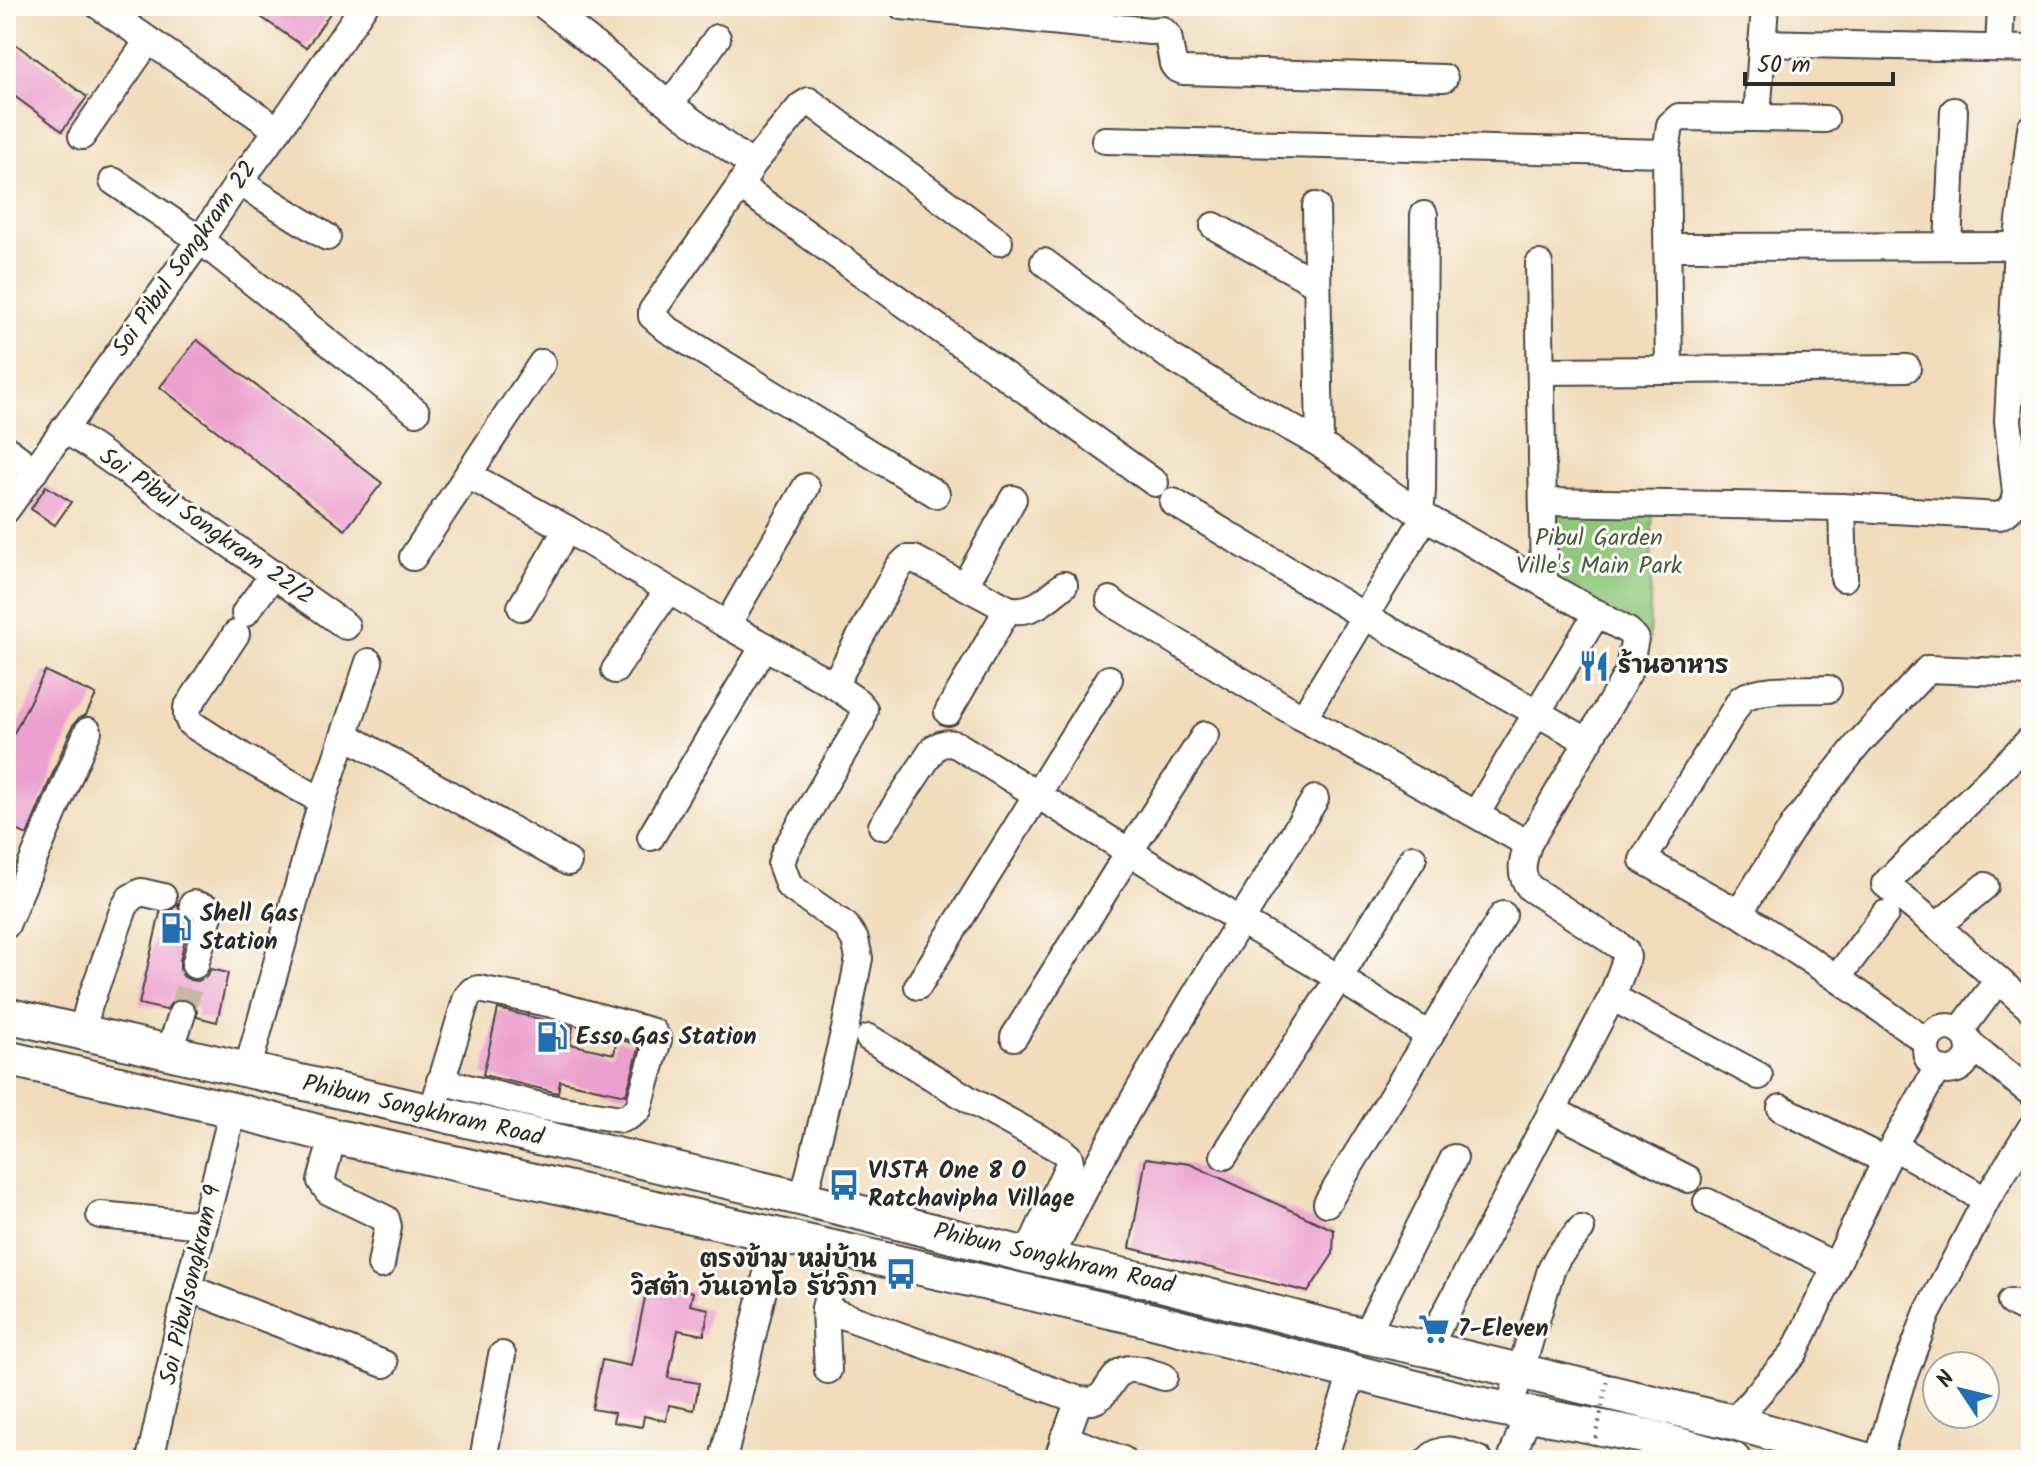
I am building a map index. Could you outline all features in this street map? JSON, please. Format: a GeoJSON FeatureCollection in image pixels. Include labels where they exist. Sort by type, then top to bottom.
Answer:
{"type":"FeatureCollection","features":[{"type":"Feature","properties":{"kind":"main road","name":"Phibun Songkhram Road"},"geometry":{"type":"LineString","coordinates":[[6,1015],[247,1071],[436,1096],[575,1146],[1149,1281],[1365,1336],[1521,1371],[1601,1378],[1733,1422],[1866,1460]]}},
{"type":"Feature","properties":{"kind":"main road","name":"Phibun Songkhram Road"},"geometry":{"type":"LineString","coordinates":[[6,1058],[333,1136],[1145,1319],[1478,1404],[1518,1411],[1586,1435],[1639,1435],[1684,1454],[1733,1460]]}},
{"type":"Feature","properties":{"kind":"main road"},"geometry":{"type":"LineString","coordinates":[[233,1110],[247,1071]]}},
{"type":"Feature","properties":{"kind":"main road"},"geometry":{"type":"LineString","coordinates":[[1586,1435],[1601,1378]]}},
{"type":"Feature","properties":{"kind":"street"},"geometry":{"type":"LineString","coordinates":[[99,6],[278,130]]}},
{"type":"Feature","properties":{"kind":"street","name":"Soi Pibul Songkram 22"},"geometry":{"type":"LineString","coordinates":[[6,510],[364,6]]}},
{"type":"Feature","properties":{"kind":"street"},"geometry":{"type":"LineString","coordinates":[[545,6],[670,105],[746,176],[1155,483]]}},
{"type":"Feature","properties":{"kind":"street"},"geometry":{"type":"LineString","coordinates":[[902,6],[1162,30],[1168,36],[1173,64],[1183,71],[1444,78]]}},
{"type":"Feature","properties":{"kind":"street"},"geometry":{"type":"LineString","coordinates":[[1757,117],[1765,6]]}},
{"type":"Feature","properties":{"kind":"street"},"geometry":{"type":"LineString","coordinates":[[1999,48],[2001,6]]}},
{"type":"Feature","properties":{"kind":"street"},"geometry":{"type":"LineString","coordinates":[[670,105],[717,38]]}},
{"type":"Feature","properties":{"kind":"street"},"geometry":{"type":"LineString","coordinates":[[82,136],[148,41]]}},
{"type":"Feature","properties":{"kind":"street"},"geometry":{"type":"LineString","coordinates":[[1762,43],[2031,49]]}},
{"type":"Feature","properties":{"kind":"street"},"geometry":{"type":"LineString","coordinates":[[936,494],[656,322],[652,311],[746,176],[801,106],[809,101],[999,242]]}},
{"type":"Feature","properties":{"kind":"street"},"geometry":{"type":"LineString","coordinates":[[1948,246],[1954,111]]}},
{"type":"Feature","properties":{"kind":"street"},"geometry":{"type":"LineString","coordinates":[[1669,370],[1666,153],[1670,125],[1679,117],[1825,119]]}},
{"type":"Feature","properties":{"kind":"street"},"geometry":{"type":"LineString","coordinates":[[1543,502],[1842,507],[1999,516],[2007,512],[2014,504],[2016,492],[2008,421],[2017,246],[2031,128]]}},
{"type":"Feature","properties":{"kind":"street"},"geometry":{"type":"LineString","coordinates":[[1105,140],[1666,153]]}},
{"type":"Feature","properties":{"kind":"street"},"geometry":{"type":"LineString","coordinates":[[113,181],[200,240],[416,412]]}},
{"type":"Feature","properties":{"kind":"street"},"geometry":{"type":"LineString","coordinates":[[239,182],[327,237]]}},
{"type":"Feature","properties":{"kind":"street"},"geometry":{"type":"LineString","coordinates":[[1316,206],[1320,444]]}},
{"type":"Feature","properties":{"kind":"street"},"geometry":{"type":"LineString","coordinates":[[1303,718],[1366,617],[1422,515],[1424,215]]}},
{"type":"Feature","properties":{"kind":"street"},"geometry":{"type":"LineString","coordinates":[[1214,226],[1317,284]]}},
{"type":"Feature","properties":{"kind":"street"},"geometry":{"type":"LineString","coordinates":[[1668,247],[2017,246]]}},
{"type":"Feature","properties":{"kind":"street"},"geometry":{"type":"LineString","coordinates":[[1044,262],[1169,356],[1320,444],[1422,515],[1597,613],[1635,638],[1628,673],[1528,844],[1521,867],[1530,888],[1625,951],[1627,957],[1612,997],[1427,1349]]}},
{"type":"Feature","properties":{"kind":"street"},"geometry":{"type":"LineString","coordinates":[[1539,264],[1544,583]]}},
{"type":"Feature","properties":{"kind":"street"},"geometry":{"type":"LineString","coordinates":[[413,557],[542,363]]}},
{"type":"Feature","properties":{"kind":"street"},"geometry":{"type":"LineString","coordinates":[[1541,371],[1907,368]]}},
{"type":"Feature","properties":{"kind":"street","name":"Soi Pibul Songkram 22/2"},"geometry":{"type":"LineString","coordinates":[[64,429],[346,626]]}},
{"type":"Feature","properties":{"kind":"street"},"geometry":{"type":"LineString","coordinates":[[6,449],[35,471]]}},
{"type":"Feature","properties":{"kind":"street"},"geometry":{"type":"LineString","coordinates":[[468,475],[567,529],[834,685],[864,709],[861,722],[785,851],[781,864],[789,886],[846,926],[855,940],[859,958],[803,1200]]}},
{"type":"Feature","properties":{"kind":"street"},"geometry":{"type":"LineString","coordinates":[[727,625],[806,487]]}},
{"type":"Feature","properties":{"kind":"street"},"geometry":{"type":"LineString","coordinates":[[965,585],[1013,499]]}},
{"type":"Feature","properties":{"kind":"street"},"geometry":{"type":"LineString","coordinates":[[1173,502],[1366,617],[1589,742]]}},
{"type":"Feature","properties":{"kind":"street"},"geometry":{"type":"LineString","coordinates":[[1842,507],[1844,578]]}},
{"type":"Feature","properties":{"kind":"street"},"geometry":{"type":"LineString","coordinates":[[521,607],[567,529]]}},
{"type":"Feature","properties":{"kind":"street"},"geometry":{"type":"LineString","coordinates":[[834,685],[898,568],[907,559],[914,559],[1019,612],[1040,604],[1064,585]]}},
{"type":"Feature","properties":{"kind":"street"},"geometry":{"type":"LineString","coordinates":[[274,574],[187,708],[187,716],[190,723],[242,756],[322,801]]}},
{"type":"Feature","properties":{"kind":"street"},"geometry":{"type":"LineString","coordinates":[[615,670],[668,590]]}},
{"type":"Feature","properties":{"kind":"street"},"geometry":{"type":"LineString","coordinates":[[1110,600],[1303,718],[1528,844]]}},
{"type":"Feature","properties":{"kind":"street"},"geometry":{"type":"LineString","coordinates":[[948,712],[1008,609]]}},
{"type":"Feature","properties":{"kind":"street"},"geometry":{"type":"LineString","coordinates":[[1476,814],[1597,613]]}},
{"type":"Feature","properties":{"kind":"street"},"geometry":{"type":"LineString","coordinates":[[651,837],[764,646]]}},
{"type":"Feature","properties":{"kind":"street"},"geometry":{"type":"LineString","coordinates":[[247,1071],[322,801],[369,662]]}},
{"type":"Feature","properties":{"kind":"street"},"geometry":{"type":"LineString","coordinates":[[1739,913],[1796,822],[1859,743],[1928,669],[2031,673]]}},
{"type":"Feature","properties":{"kind":"street"},"geometry":{"type":"LineString","coordinates":[[918,986],[1109,679]]}},
{"type":"Feature","properties":{"kind":"street"},"geometry":{"type":"LineString","coordinates":[[1828,689],[1760,691],[1741,699],[1643,860],[1739,913],[1927,1042]]}},
{"type":"Feature","properties":{"kind":"street"},"geometry":{"type":"LineString","coordinates":[[6,925],[88,731]]}},
{"type":"Feature","properties":{"kind":"street"},"geometry":{"type":"LineString","coordinates":[[345,735],[568,862]]}},
{"type":"Feature","properties":{"kind":"street"},"geometry":{"type":"LineString","coordinates":[[1014,1037],[1205,735]]}},
{"type":"Feature","properties":{"kind":"street"},"geometry":{"type":"LineString","coordinates":[[2031,739],[1885,884],[2031,1009]]}},
{"type":"Feature","properties":{"kind":"street"},"geometry":{"type":"LineString","coordinates":[[882,826],[934,748],[948,743],[957,745],[1430,1036]]}},
{"type":"Feature","properties":{"kind":"street"},"geometry":{"type":"LineString","coordinates":[[1038,1257],[1078,1199],[1121,1119],[1315,799]]}},
{"type":"Feature","properties":{"kind":"street"},"geometry":{"type":"LineString","coordinates":[[1224,1156],[1413,858]]}},
{"type":"Feature","properties":{"kind":"street"},"geometry":{"type":"LineString","coordinates":[[1937,926],[1985,886]]}},
{"type":"Feature","properties":{"kind":"street"},"geometry":{"type":"LineString","coordinates":[[82,1032],[124,908],[130,898],[141,892],[163,897]]}},
{"type":"Feature","properties":{"kind":"street"},"geometry":{"type":"LineString","coordinates":[[193,904],[210,912],[195,965]]}},
{"type":"Feature","properties":{"kind":"street"},"geometry":{"type":"LineString","coordinates":[[1837,978],[1885,914]]}},
{"type":"Feature","properties":{"kind":"street"},"geometry":{"type":"LineString","coordinates":[[1327,1203],[1503,915]]}},
{"type":"Feature","properties":{"kind":"street"},"geometry":{"type":"LineString","coordinates":[[479,989],[548,1003],[653,1032],[658,1040],[638,1110],[621,1119],[544,1107],[436,1096],[467,997],[479,989]]}},
{"type":"Feature","properties":{"kind":"street"},"geometry":{"type":"LineString","coordinates":[[1989,992],[1965,1037],[1968,1058],[1958,1069],[1937,1069],[1926,1054],[1927,1042],[1933,1032],[1944,1027],[1955,1028],[1965,1037],[2031,1093]]}},
{"type":"Feature","properties":{"kind":"street"},"geometry":{"type":"LineString","coordinates":[[1612,997],[1759,1076]]}},
{"type":"Feature","properties":{"kind":"street"},"geometry":{"type":"LineString","coordinates":[[169,1053],[182,1014]]}},
{"type":"Feature","properties":{"kind":"street"},"geometry":{"type":"LineString","coordinates":[[869,1038],[1069,1157],[1070,1162],[1038,1257]]}},
{"type":"Feature","properties":{"kind":"street"},"geometry":{"type":"LineString","coordinates":[[1733,1422],[1794,1353],[1890,1154],[1937,1069]]}},
{"type":"Feature","properties":{"kind":"street"},"geometry":{"type":"LineString","coordinates":[[1781,1108],[1972,1192]]}},
{"type":"Feature","properties":{"kind":"street","name":"Soi Pibulsongkram 9"},"geometry":{"type":"LineString","coordinates":[[150,1460],[188,1288],[233,1110]]}},
{"type":"Feature","properties":{"kind":"street"},"geometry":{"type":"LineString","coordinates":[[1552,1110],[1688,1179]]}},
{"type":"Feature","properties":{"kind":"street"},"geometry":{"type":"LineString","coordinates":[[575,1146],[582,1113]]}},
{"type":"Feature","properties":{"kind":"street"},"geometry":{"type":"LineString","coordinates":[[1878,1460],[1901,1383],[1927,1314],[1988,1197],[2031,1128]]}},
{"type":"Feature","properties":{"kind":"street"},"geometry":{"type":"LineString","coordinates":[[333,1136],[321,1181],[328,1191],[386,1219],[388,1227],[381,1265]]}},
{"type":"Feature","properties":{"kind":"street"},"geometry":{"type":"LineString","coordinates":[[1365,1336],[1454,1158]]}},
{"type":"Feature","properties":{"kind":"street"},"geometry":{"type":"LineString","coordinates":[[1707,1202],[1835,1266]]}},
{"type":"Feature","properties":{"kind":"street"},"geometry":{"type":"LineString","coordinates":[[100,1215],[204,1225]]}},
{"type":"Feature","properties":{"kind":"street"},"geometry":{"type":"LineString","coordinates":[[1511,1460],[1521,1371],[1546,1281],[1554,1263],[1581,1229]]}},
{"type":"Feature","properties":{"kind":"street"},"geometry":{"type":"LineString","coordinates":[[723,1460],[776,1235]]}},
{"type":"Feature","properties":{"kind":"street"},"geometry":{"type":"LineString","coordinates":[[828,1370],[825,1309],[837,1249]]}},
{"type":"Feature","properties":{"kind":"street"},"geometry":{"type":"LineString","coordinates":[[188,1288],[384,1364]]}},
{"type":"Feature","properties":{"kind":"street"},"geometry":{"type":"LineString","coordinates":[[825,1309],[1079,1400],[1099,1398],[1126,1369],[1164,1377]]}},
{"type":"Feature","properties":{"kind":"street"},"geometry":{"type":"LineString","coordinates":[[483,1460],[502,1355]]}},
{"type":"Feature","properties":{"kind":"street"},"geometry":{"type":"LineString","coordinates":[[1323,1460],[1353,1372]]}},
{"type":"Feature","properties":{"kind":"street"},"geometry":{"type":"LineString","coordinates":[[1079,1400],[1061,1449],[1123,1460]]}},
{"type":"Feature","properties":{"kind":"street"},"geometry":{"type":"LineString","coordinates":[[1428,1460],[1437,1451],[1445,1450],[1479,1460]]}},
{"type":"Feature","properties":{"kind":"path"},"geometry":{"type":"LineString","coordinates":[[1586,1435],[1601,1378]]}},
{"type":"Feature","properties":{"kind":"green space","name":"Pibul Garden Ville's Main Park"},"geometry":{"type":"Polygon","coordinates":[[[1653,501],[1649,640],[1548,582],[1548,502],[1653,501]]]}},
{"type":"Feature","properties":{"kind":"building"},"geometry":{"type":"Polygon","coordinates":[[[245,6],[335,6],[306,48],[245,6]]]}},
{"type":"Feature","properties":{"kind":"building"},"geometry":{"type":"Polygon","coordinates":[[[6,37],[87,97],[62,131],[6,90],[6,37]]]}},
{"type":"Feature","properties":{"kind":"building"},"geometry":{"type":"Polygon","coordinates":[[[197,340],[382,483],[345,530],[160,387],[197,340]]]}},
{"type":"Feature","properties":{"kind":"building"},"geometry":{"type":"Polygon","coordinates":[[[46,486],[71,502],[55,525],[31,509],[46,486]]]}},
{"type":"Feature","properties":{"kind":"building"},"geometry":{"type":"Polygon","coordinates":[[[45,671],[96,695],[86,715],[73,725],[27,835],[6,825],[6,749],[45,671]]]}},
{"type":"Feature","properties":{"kind":"building"},"geometry":{"type":"Polygon","coordinates":[[[177,903],[181,914],[189,920],[180,961],[183,976],[198,981],[206,977],[211,969],[228,973],[217,1022],[197,1017],[194,1004],[186,999],[172,1002],[166,1010],[139,1004],[160,913],[168,912],[177,903]]]}},
{"type":"Feature","properties":{"kind":"building"},"geometry":{"type":"Polygon","coordinates":[[[498,1009],[573,1027],[570,1044],[614,1054],[617,1039],[640,1045],[626,1095],[560,1081],[558,1093],[483,1075],[498,1009]]]}},
{"type":"Feature","properties":{"kind":"building"},"geometry":{"type":"Polygon","coordinates":[[[1146,1158],[1190,1164],[1334,1230],[1333,1254],[1308,1292],[1130,1248],[1146,1158]]]}},
{"type":"Feature","properties":{"kind":"building"},"geometry":{"type":"Polygon","coordinates":[[[648,1283],[693,1292],[690,1305],[709,1309],[704,1335],[678,1330],[668,1378],[699,1383],[694,1410],[669,1405],[666,1421],[644,1416],[642,1427],[613,1422],[615,1413],[592,1409],[602,1360],[631,1366],[648,1283]]]}},
{"type":"Feature","properties":{"kind":"tunnel"},"geometry":{"type":"LineString","coordinates":[[182,1014],[195,965]]}},
{"type":"Feature","properties":{"kind":"place","name":"ร้านอาหาร"},"geometry":{"type":"Point","coordinates":[1594,666]}},
{"type":"Feature","properties":{"kind":"place","name":"Shell Gas Station"},"geometry":{"type":"Point","coordinates":[176,928]}},
{"type":"Feature","properties":{"kind":"place","name":"Esso Gas Station"},"geometry":{"type":"Point","coordinates":[552,1037]}},
{"type":"Feature","properties":{"kind":"place","name":"VISTA One 8 O Ratchavipha Village"},"geometry":{"type":"Point","coordinates":[844,1185]}},
{"type":"Feature","properties":{"kind":"place","name":"ตรงข้าม หมู่บ้าน วิสต้า วันเอทโอ รัชวิภา"},"geometry":{"type":"Point","coordinates":[901,1274]}},
{"type":"Feature","properties":{"kind":"place","name":"7-Eleven"},"geometry":{"type":"Point","coordinates":[1434,1329]}}]}
